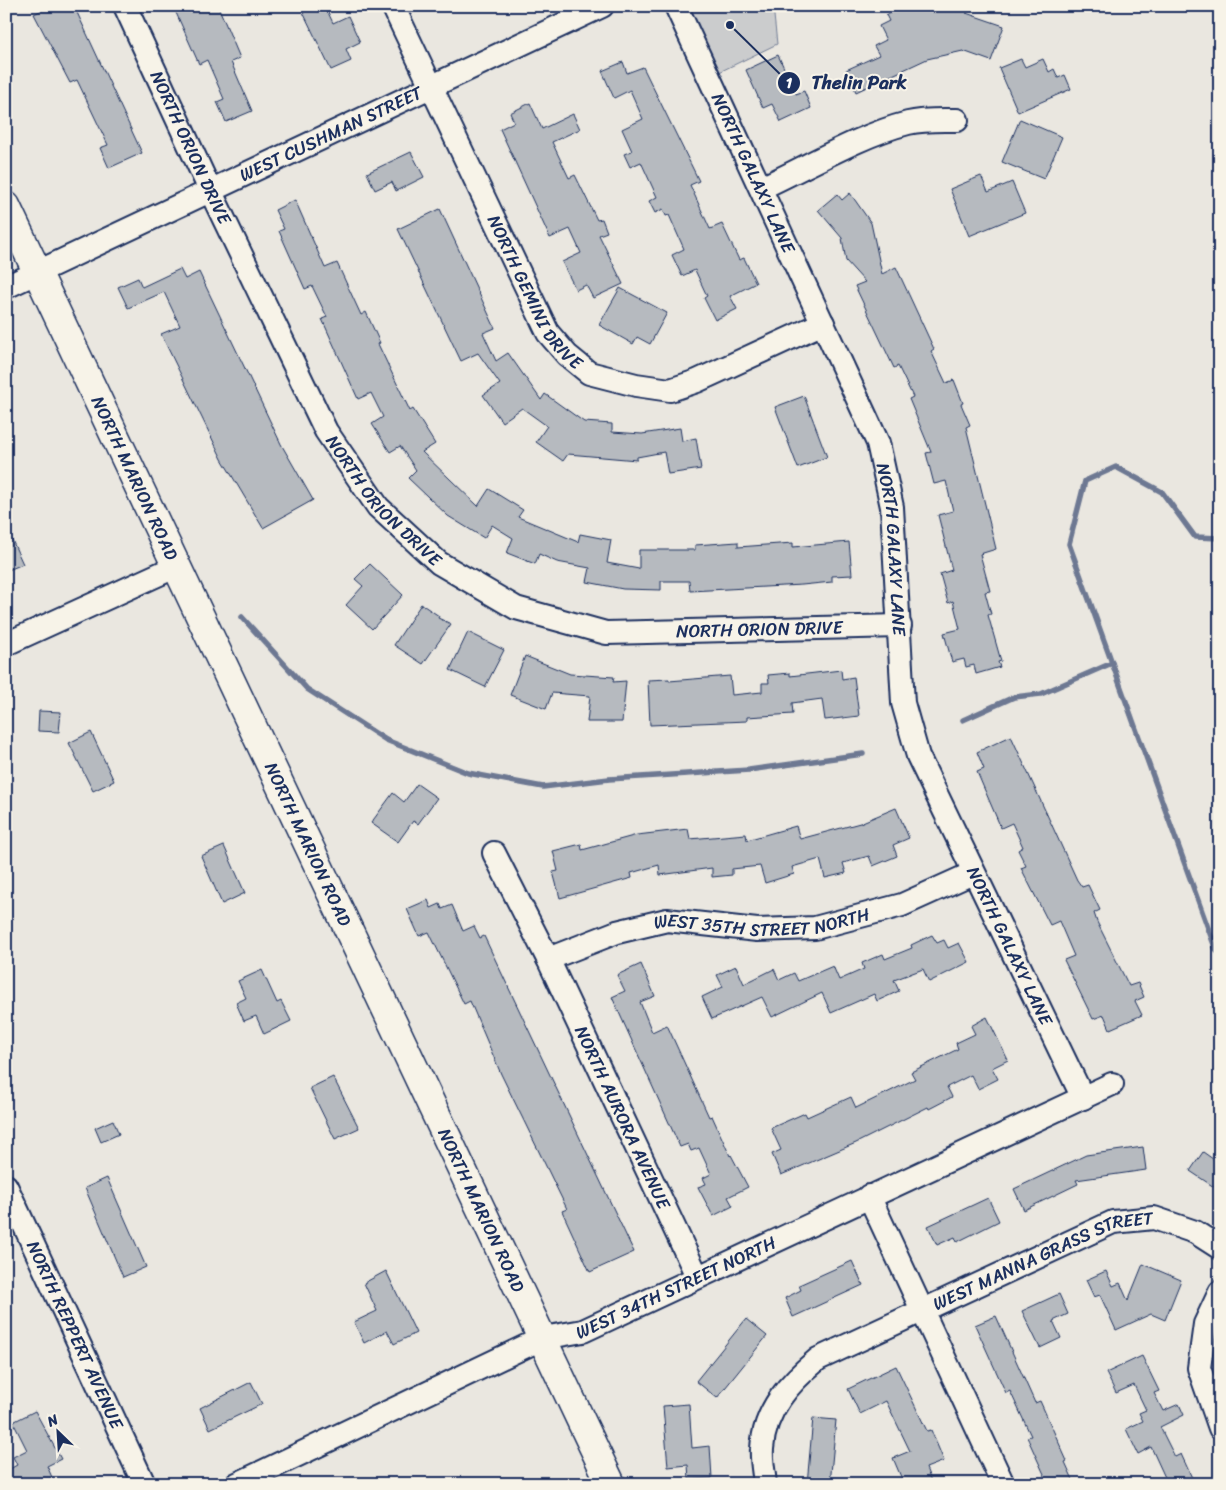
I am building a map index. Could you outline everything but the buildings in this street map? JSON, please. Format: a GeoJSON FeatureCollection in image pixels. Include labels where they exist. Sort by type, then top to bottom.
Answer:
{"type":"FeatureCollection","features":[{"type":"Feature","properties":{"kind":"main road","name":"NORTH MARION ROAD"},"geometry":{"type":"LineString","coordinates":[[6,206],[611,1484]]}},
{"type":"Feature","properties":{"kind":"street","name":"NORTH ORION DRIVE"},"geometry":{"type":"LineString","coordinates":[[125,6],[210,190],[326,431],[378,507],[439,563],[516,608],[606,633],[900,626]]}},
{"type":"Feature","properties":{"kind":"street","name":"NORTH GEMINI DRIVE"},"geometry":{"type":"LineString","coordinates":[[393,6],[548,333],[567,355],[589,373],[636,385],[670,390],[697,381],[823,323]]}},
{"type":"Feature","properties":{"kind":"street","name":"WEST CUSHMAN STREET"},"geometry":{"type":"LineString","coordinates":[[6,287],[602,6]]}},
{"type":"Feature","properties":{"kind":"street","name":"NORTH GALAXY LANE"},"geometry":{"type":"LineString","coordinates":[[676,6],[878,442],[892,507],[903,703],[918,756],[1083,1098]]}},
{"type":"Feature","properties":{"kind":"street"},"geometry":{"type":"LineString","coordinates":[[761,188],[880,132],[909,123],[933,119],[957,120]]}},
{"type":"Feature","properties":{"kind":"street"},"geometry":{"type":"LineString","coordinates":[[6,644],[177,566]]}},
{"type":"Feature","properties":{"kind":"street","name":"NORTH AURORA AVENUE"},"geometry":{"type":"LineString","coordinates":[[494,853],[548,960],[697,1276]]}},
{"type":"Feature","properties":{"kind":"street","name":"WEST 35TH STREET NORTH"},"geometry":{"type":"LineString","coordinates":[[548,960],[617,932],[666,920],[757,930],[815,928],[902,905],[973,873]]}},
{"type":"Feature","properties":{"kind":"street","name":"WEST 34TH STREET NORTH"},"geometry":{"type":"LineString","coordinates":[[237,1484],[543,1338],[583,1330],[1112,1084]]}},
{"type":"Feature","properties":{"kind":"street","name":"NORTH REPPERT AVENUE"},"geometry":{"type":"LineString","coordinates":[[6,1186],[144,1484]]}},
{"type":"Feature","properties":{"kind":"street"},"geometry":{"type":"LineString","coordinates":[[869,1196],[1003,1484]]}},
{"type":"Feature","properties":{"kind":"street","name":"WEST MANNA GRASS STREET"},"geometry":{"type":"LineString","coordinates":[[764,1484],[762,1448],[768,1422],[782,1393],[818,1359],[1113,1222],[1154,1218],[1195,1232],[1220,1248]]}},
{"type":"Feature","properties":{"kind":"street"},"geometry":{"type":"LineString","coordinates":[[1220,1292],[1205,1324],[1199,1368],[1220,1428]]}},
{"type":"Feature","properties":{"kind":"shaded area"},"geometry":{"type":"Polygon","coordinates":[[[676,6],[773,6],[777,44],[709,77],[676,6]]]}},
{"type":"Feature","properties":{"kind":"waterway"},"geometry":{"type":"LineString","coordinates":[[1220,538],[1195,537],[1162,492],[1116,467],[1085,481],[1069,544],[1216,950],[1220,954]]}},
{"type":"Feature","properties":{"kind":"waterway"},"geometry":{"type":"LineString","coordinates":[[242,617],[307,689],[386,740],[468,773],[543,787],[609,779],[749,770],[863,754]]}},
{"type":"Feature","properties":{"kind":"waterway"},"geometry":{"type":"LineString","coordinates":[[963,720],[1014,697],[1041,694],[1112,663]]}},
{"type":"Feature","properties":{"kind":"place","name":"Thelin Park"},"geometry":{"type":"Point","coordinates":[730,25]}}]}
